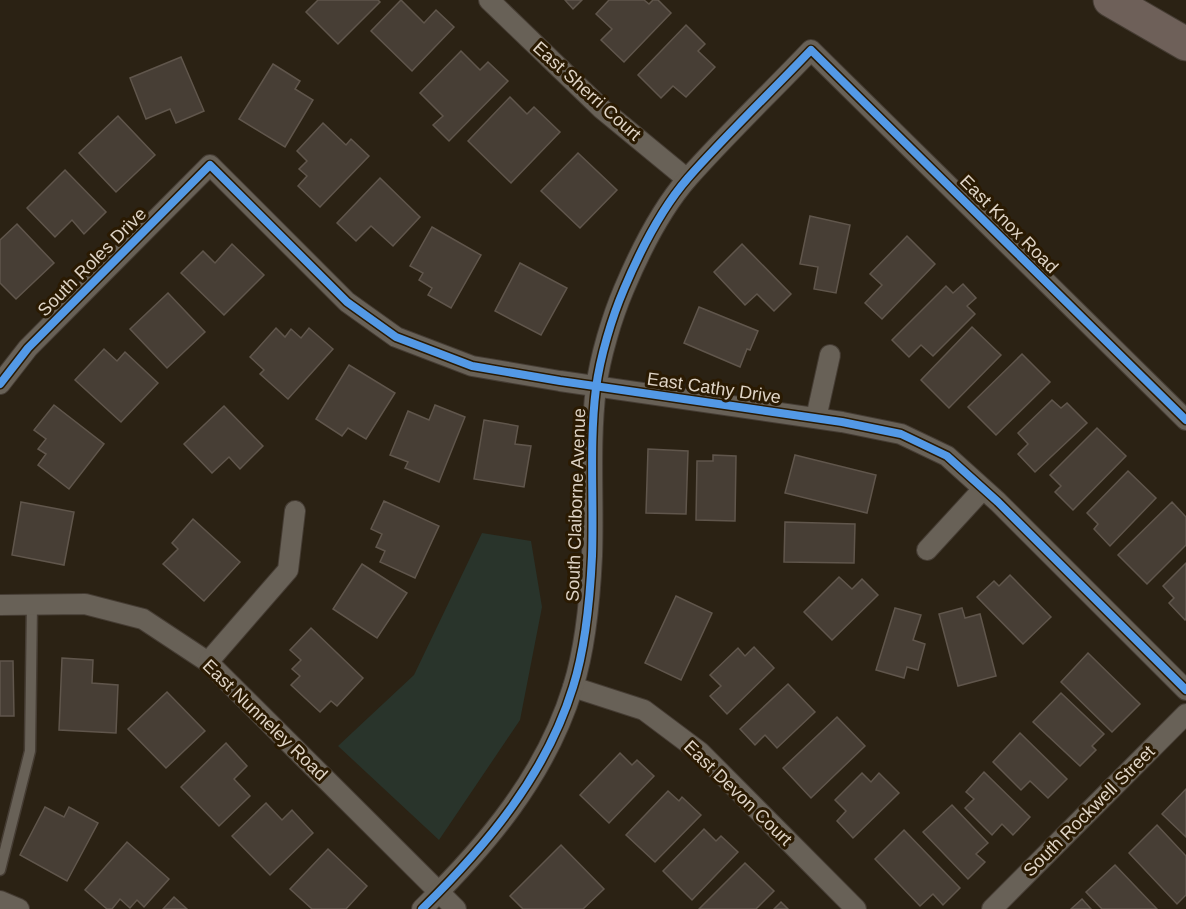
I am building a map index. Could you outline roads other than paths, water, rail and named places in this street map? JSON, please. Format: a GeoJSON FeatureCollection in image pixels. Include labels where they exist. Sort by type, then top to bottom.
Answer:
{"type":"FeatureCollection","features":[{"type":"Feature","properties":{"kind":"highway"},"geometry":{"type":"LineString","coordinates":[[1110,0],[1186,44]]}},
{"type":"Feature","properties":{"kind":"highway"},"geometry":{"type":"LineString","coordinates":[[1150,0],[1186,30]]}},
{"type":"Feature","properties":{"kind":"street","name":"East Sherri Court"},"geometry":{"type":"LineString","coordinates":[[489,0],[602,109],[687,180]]}},
{"type":"Feature","properties":{"kind":"street","name":"South Claiborne Avenue"},"geometry":{"type":"LineString","coordinates":[[423,909],[501,824],[530,781],[550,742],[573,687],[584,633],[592,556],[596,387],[609,332],[623,290],[646,243],[687,180],[811,50]]}},
{"type":"Feature","properties":{"kind":"street","name":"East Knox Road"},"geometry":{"type":"LineString","coordinates":[[811,50],[1186,420]]}},
{"type":"Feature","properties":{"kind":"street","name":"South Roles Drive"},"geometry":{"type":"LineString","coordinates":[[0,384],[27,348],[210,165]]}},
{"type":"Feature","properties":{"kind":"street","name":"East Cathy Drive"},"geometry":{"type":"LineString","coordinates":[[210,165],[346,302],[396,337],[472,366],[596,387],[816,418],[901,434],[947,456],[1186,690]]}},
{"type":"Feature","properties":{"kind":"street"},"geometry":{"type":"LineString","coordinates":[[816,418],[830,355]]}},
{"type":"Feature","properties":{"kind":"street"},"geometry":{"type":"LineString","coordinates":[[927,550],[983,489]]}},
{"type":"Feature","properties":{"kind":"street"},"geometry":{"type":"LineString","coordinates":[[208,662],[288,570],[295,512]]}},
{"type":"Feature","properties":{"kind":"street","name":"East Nunneley Road"},"geometry":{"type":"LineString","coordinates":[[0,605],[85,604],[143,619],[208,662],[456,909]]}},
{"type":"Feature","properties":{"kind":"street","name":"East Devon Court"},"geometry":{"type":"LineString","coordinates":[[573,687],[644,710],[700,752],[856,909]]}},
{"type":"Feature","properties":{"kind":"street","name":"South Rockwell Street"},"geometry":{"type":"LineString","coordinates":[[992,909],[1186,714]]}},
{"type":"Feature","properties":{"kind":"street"},"geometry":{"type":"LineString","coordinates":[[0,901],[20,909]]}},
{"type":"Feature","properties":{"kind":"lane"},"geometry":{"type":"LineString","coordinates":[[0,870],[30,751],[32,604]]}}]}
